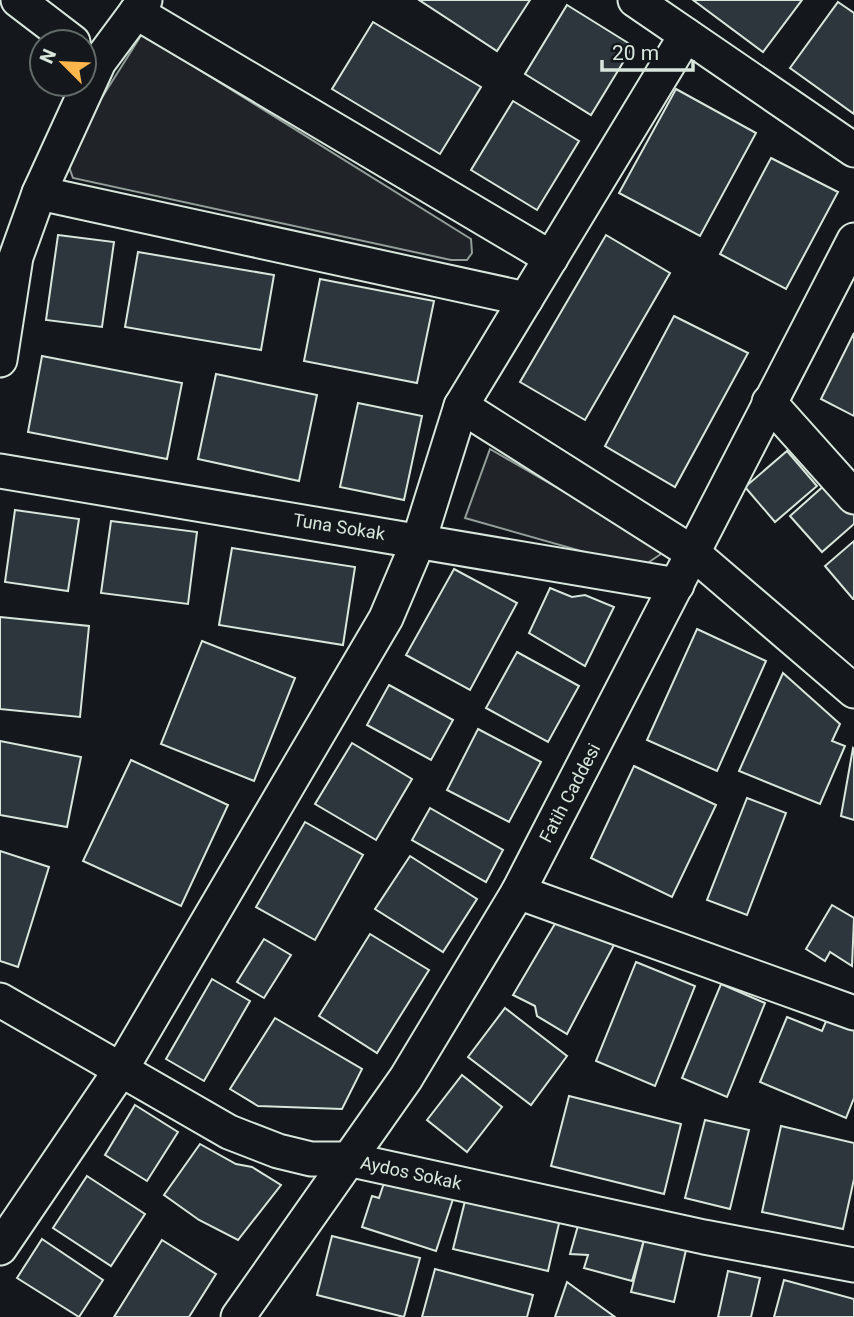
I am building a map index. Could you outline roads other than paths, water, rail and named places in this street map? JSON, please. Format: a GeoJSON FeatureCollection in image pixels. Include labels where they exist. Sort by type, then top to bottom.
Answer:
{"type":"FeatureCollection","features":[{"type":"Feature","properties":{"kind":"street"},"geometry":{"type":"LineString","coordinates":[[19,0],[55,28]]}},
{"type":"Feature","properties":{"kind":"street"},"geometry":{"type":"LineString","coordinates":[[648,4],[686,35],[854,150]]}},
{"type":"Feature","properties":{"kind":"street"},"geometry":{"type":"LineString","coordinates":[[98,49],[140,6],[551,258]]}},
{"type":"Feature","properties":{"kind":"street"},"geometry":{"type":"LineString","coordinates":[[0,1248],[120,1071],[386,618],[419,540],[461,407],[686,35]]}},
{"type":"Feature","properties":{"kind":"street"},"geometry":{"type":"LineString","coordinates":[[0,360],[16,257],[75,98]]}},
{"type":"Feature","properties":{"kind":"street"},"geometry":{"type":"LineString","coordinates":[[39,193],[526,299]]}},
{"type":"Feature","properties":{"kind":"street","name":"Fatih Caddesi"},"geometry":{"type":"LineString","coordinates":[[249,1315],[347,1159],[413,1066],[518,892],[854,240]]}},
{"type":"Feature","properties":{"kind":"street"},"geometry":{"type":"LineString","coordinates":[[769,402],[854,497]]}},
{"type":"Feature","properties":{"kind":"street"},"geometry":{"type":"LineString","coordinates":[[461,407],[693,553],[854,691]]}},
{"type":"Feature","properties":{"kind":"street","name":"Tuna Sokak"},"geometry":{"type":"LineString","coordinates":[[0,471],[677,585]]}},
{"type":"Feature","properties":{"kind":"street"},"geometry":{"type":"LineString","coordinates":[[518,892],[854,1013]]}},
{"type":"Feature","properties":{"kind":"street","name":"Aydos Sokak"},"geometry":{"type":"LineString","coordinates":[[0,1000],[229,1132],[278,1151],[311,1158],[347,1159],[704,1237],[854,1265]]}}]}
